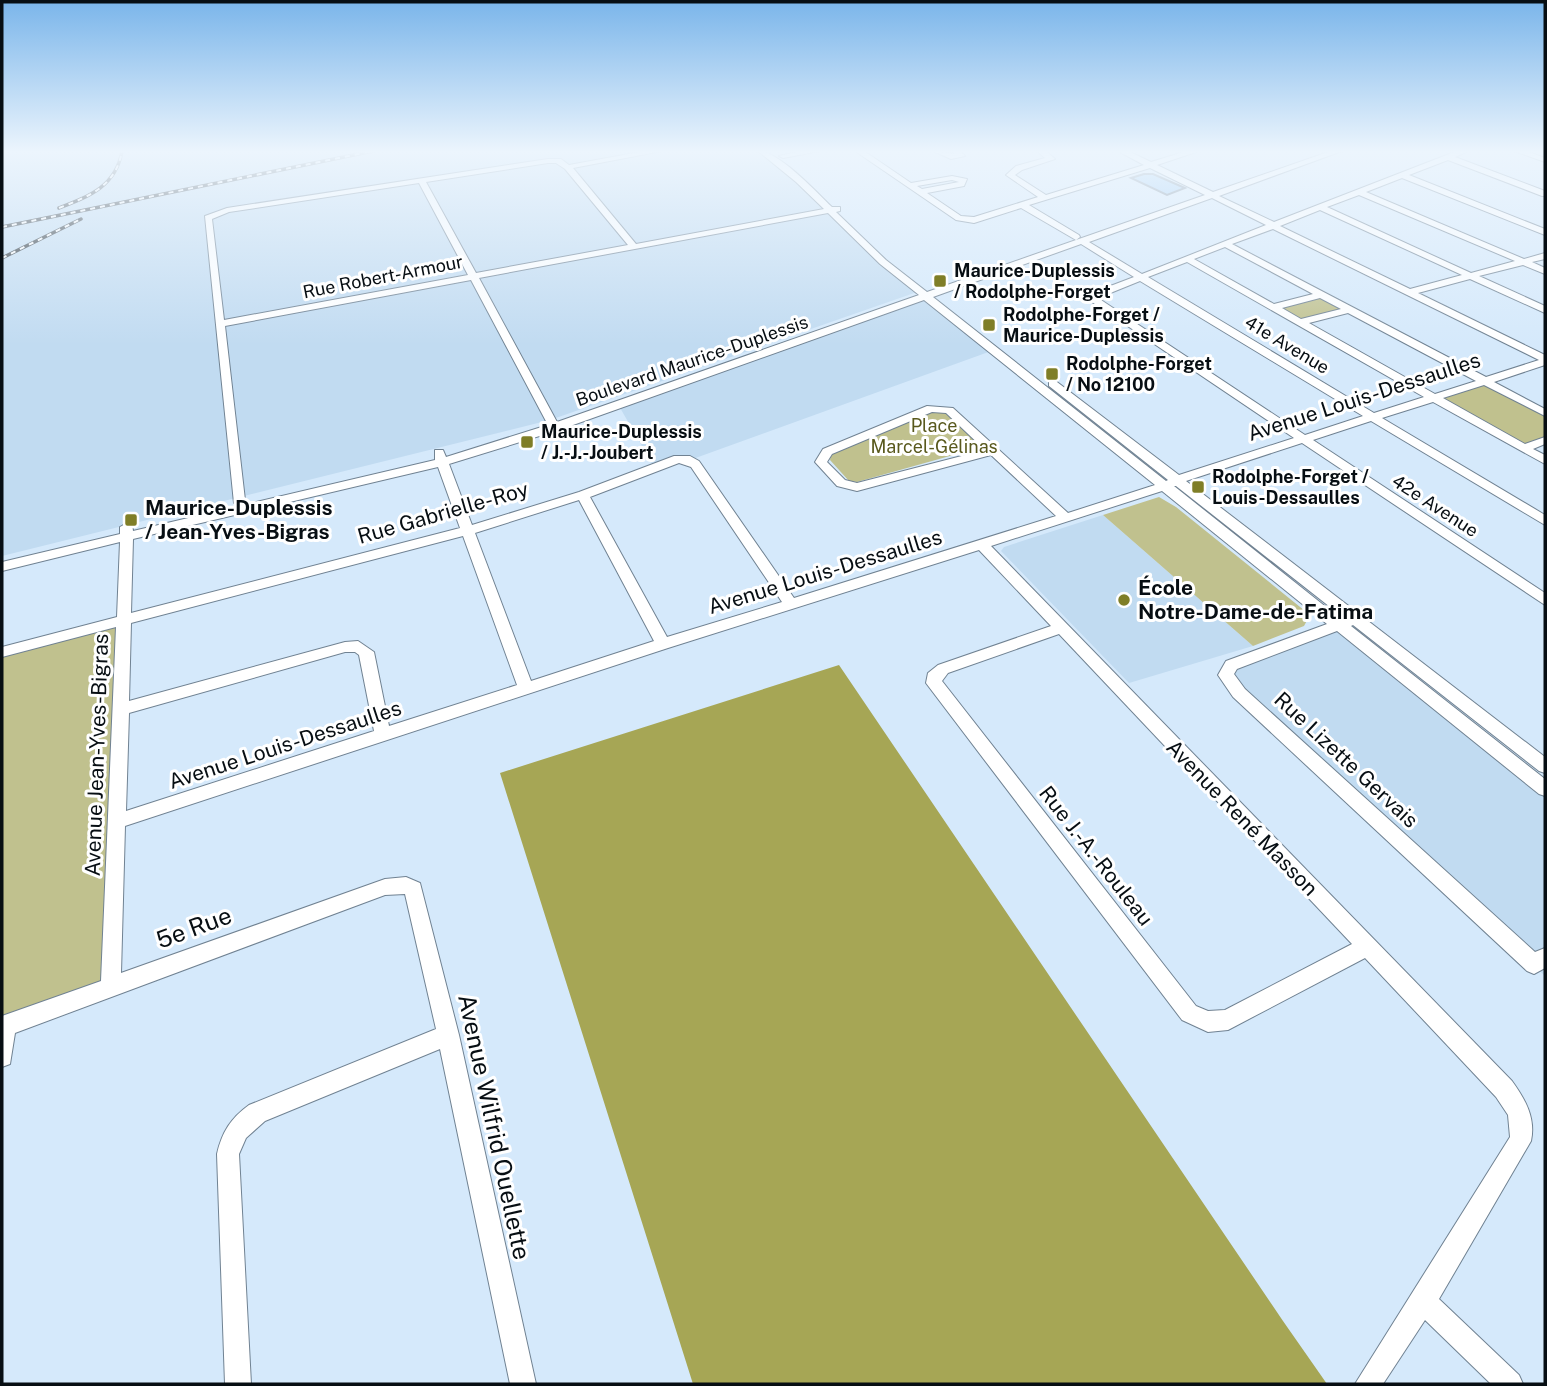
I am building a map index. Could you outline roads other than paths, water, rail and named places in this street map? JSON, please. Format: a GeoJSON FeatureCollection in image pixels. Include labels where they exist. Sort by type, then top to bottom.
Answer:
{"type":"FeatureCollection","features":[{"type":"Feature","properties":{"kind":"street"},"geometry":{"type":"LineString","coordinates":[[211,216],[208,218],[239,500]]}},
{"type":"Feature","properties":{"kind":"street"},"geometry":{"type":"LineString","coordinates":[[441,216],[553,424]]}},
{"type":"Feature","properties":{"kind":"street"},"geometry":{"type":"LineString","coordinates":[[608,216],[634,247]]}},
{"type":"Feature","properties":{"kind":"street","name":"Rue Robert-Armour"},"geometry":{"type":"LineString","coordinates":[[220,324],[804,216]]}},
{"type":"Feature","properties":{"kind":"street"},"geometry":{"type":"LineString","coordinates":[[834,216],[883,262],[929,292],[1347,622],[1545,789]]}},
{"type":"Feature","properties":{"kind":"street"},"geometry":{"type":"LineString","coordinates":[[849,216],[929,292]]}},
{"type":"Feature","properties":{"kind":"street"},"geometry":{"type":"LineString","coordinates":[[958,216],[965,220],[993,216]]}},
{"type":"Feature","properties":{"kind":"street","name":"41e Avenue"},"geometry":{"type":"LineString","coordinates":[[1040,216],[1545,521]]}},
{"type":"Feature","properties":{"kind":"street","name":"Boulevard Maurice-Duplessis"},"geometry":{"type":"LineString","coordinates":[[2,556],[127,531],[440,457],[553,424],[1146,216]]}},
{"type":"Feature","properties":{"kind":"street"},"geometry":{"type":"LineString","coordinates":[[1254,216],[1545,360]]}},
{"type":"Feature","properties":{"kind":"street"},"geometry":{"type":"LineString","coordinates":[[1142,277],[1297,216]]}},
{"type":"Feature","properties":{"kind":"street"},"geometry":{"type":"LineString","coordinates":[[1339,216],[1545,310]]}},
{"type":"Feature","properties":{"kind":"street"},"geometry":{"type":"LineString","coordinates":[[1415,216],[1545,271]]}},
{"type":"Feature","properties":{"kind":"street"},"geometry":{"type":"LineString","coordinates":[[1504,216],[1545,232]]}},
{"type":"Feature","properties":{"kind":"street"},"geometry":{"type":"LineString","coordinates":[[1225,244],[1545,413]]}},
{"type":"Feature","properties":{"kind":"street"},"geometry":{"type":"LineString","coordinates":[[1410,292],[1545,256]]}},
{"type":"Feature","properties":{"kind":"street"},"geometry":{"type":"LineString","coordinates":[[1187,259],[1545,460]]}},
{"type":"Feature","properties":{"kind":"street","name":"42e Avenue"},"geometry":{"type":"LineString","coordinates":[[1142,277],[1092,298],[1095,303],[1545,600]]}},
{"type":"Feature","properties":{"kind":"street"},"geometry":{"type":"LineString","coordinates":[[1274,307],[1321,295]]}},
{"type":"Feature","properties":{"kind":"street"},"geometry":{"type":"LineString","coordinates":[[1301,323],[1349,310]]}},
{"type":"Feature","properties":{"kind":"street","name":"Avenue Louis-Dessaulles"},"geometry":{"type":"LineString","coordinates":[[118,821],[663,644],[1066,518],[1545,360]]}},
{"type":"Feature","properties":{"kind":"street"},"geometry":{"type":"LineString","coordinates":[[994,450],[857,487],[841,483],[821,461],[827,452],[937,407],[949,410],[994,450],[1066,518]]}},
{"type":"Feature","properties":{"kind":"street"},"geometry":{"type":"LineString","coordinates":[[1524,448],[1545,440]]}},
{"type":"Feature","properties":{"kind":"street"},"geometry":{"type":"LineString","coordinates":[[440,457],[527,690]]}},
{"type":"Feature","properties":{"kind":"street","name":"Boulevard Maurice-Duplessis"},"geometry":{"type":"LineString","coordinates":[[2,566],[239,500],[440,457]]}},
{"type":"Feature","properties":{"kind":"street","name":"Rue Gabrielle-Roy"},"geometry":{"type":"LineString","coordinates":[[2,652],[469,530],[583,495],[678,460],[690,460],[695,464],[791,604]]}},
{"type":"Feature","properties":{"kind":"street"},"geometry":{"type":"LineString","coordinates":[[583,495],[663,644]]}},
{"type":"Feature","properties":{"kind":"street","name":"Avenue Jean-Yves-Bigras"},"geometry":{"type":"LineString","coordinates":[[111,986],[127,531]]}},
{"type":"Feature","properties":{"kind":"street","name":"Avenue René Masson"},"geometry":{"type":"LineString","coordinates":[[982,545],[1504,1089],[1522,1117],[1524,1129],[1520,1142],[1423,1301],[1368,1384]]}},
{"type":"Feature","properties":{"kind":"street"},"geometry":{"type":"LineString","coordinates":[[1347,622],[1545,766]]}},
{"type":"Feature","properties":{"kind":"street","name":"Rue Lizette Gervais"},"geometry":{"type":"LineString","coordinates":[[1347,622],[1231,665],[1226,675],[1240,693],[1534,964],[1545,957]]}},
{"type":"Feature","properties":{"kind":"street","name":"Rue J.-A.-Rouleau"},"geometry":{"type":"LineString","coordinates":[[1060,628],[943,669],[933,677],[934,683],[1189,1013],[1203,1022],[1217,1023],[1228,1020],[1366,947]]}},
{"type":"Feature","properties":{"kind":"street"},"geometry":{"type":"LineString","coordinates":[[122,709],[345,647],[358,646],[366,652],[383,736]]}},
{"type":"Feature","properties":{"kind":"street","name":"5e Rue"},"geometry":{"type":"LineString","coordinates":[[4,1026],[385,887],[406,885]]}},
{"type":"Feature","properties":{"kind":"street","name":"Avenue Wilfrid Ouellette"},"geometry":{"type":"LineString","coordinates":[[406,885],[413,889],[416,896],[449,1035],[523,1384]]}},
{"type":"Feature","properties":{"kind":"street"},"geometry":{"type":"LineString","coordinates":[[2,1056],[4,1026]]}},
{"type":"Feature","properties":{"kind":"street"},"geometry":{"type":"LineString","coordinates":[[238,1384],[228,1153],[231,1139],[237,1129],[257,1113],[449,1035]]}},
{"type":"Feature","properties":{"kind":"street"},"geometry":{"type":"LineString","coordinates":[[1423,1301],[1510,1384]]}},
{"type":"Feature","properties":{"kind":"railway"},"geometry":{"type":"LineString","coordinates":[[2,227],[57,216]]}},
{"type":"Feature","properties":{"kind":"railway"},"geometry":{"type":"LineString","coordinates":[[2,258],[81,219]]}},
{"type":"Feature","properties":{"kind":"place","name":"Maurice-Duplessis / Rodolphe-Forget"},"geometry":{"type":"Point","coordinates":[940,281]}},
{"type":"Feature","properties":{"kind":"place","name":"Rodolphe-Forget / Maurice-Duplessis"},"geometry":{"type":"Point","coordinates":[989,325]}},
{"type":"Feature","properties":{"kind":"place","name":"Rodolphe-Forget / No 12100"},"geometry":{"type":"Point","coordinates":[1052,374]}},
{"type":"Feature","properties":{"kind":"place","name":"Maurice-Duplessis / J.-J.-Joubert"},"geometry":{"type":"Point","coordinates":[527,442]}},
{"type":"Feature","properties":{"kind":"place","name":"Rodolphe-Forget / Louis-Dessaulles"},"geometry":{"type":"Point","coordinates":[1198,487]}},
{"type":"Feature","properties":{"kind":"place","name":"Maurice-Duplessis / Jean-Yves-Bigras"},"geometry":{"type":"Point","coordinates":[131,520]}},
{"type":"Feature","properties":{"kind":"place","name":"École Notre-Dame-de-Fatima"},"geometry":{"type":"Point","coordinates":[1124,600]}},
{"type":"Feature","properties":{"kind":"park label","name":"Place Marcel-Gélinas"},"geometry":{"type":"Point","coordinates":[934,436]}}]}
